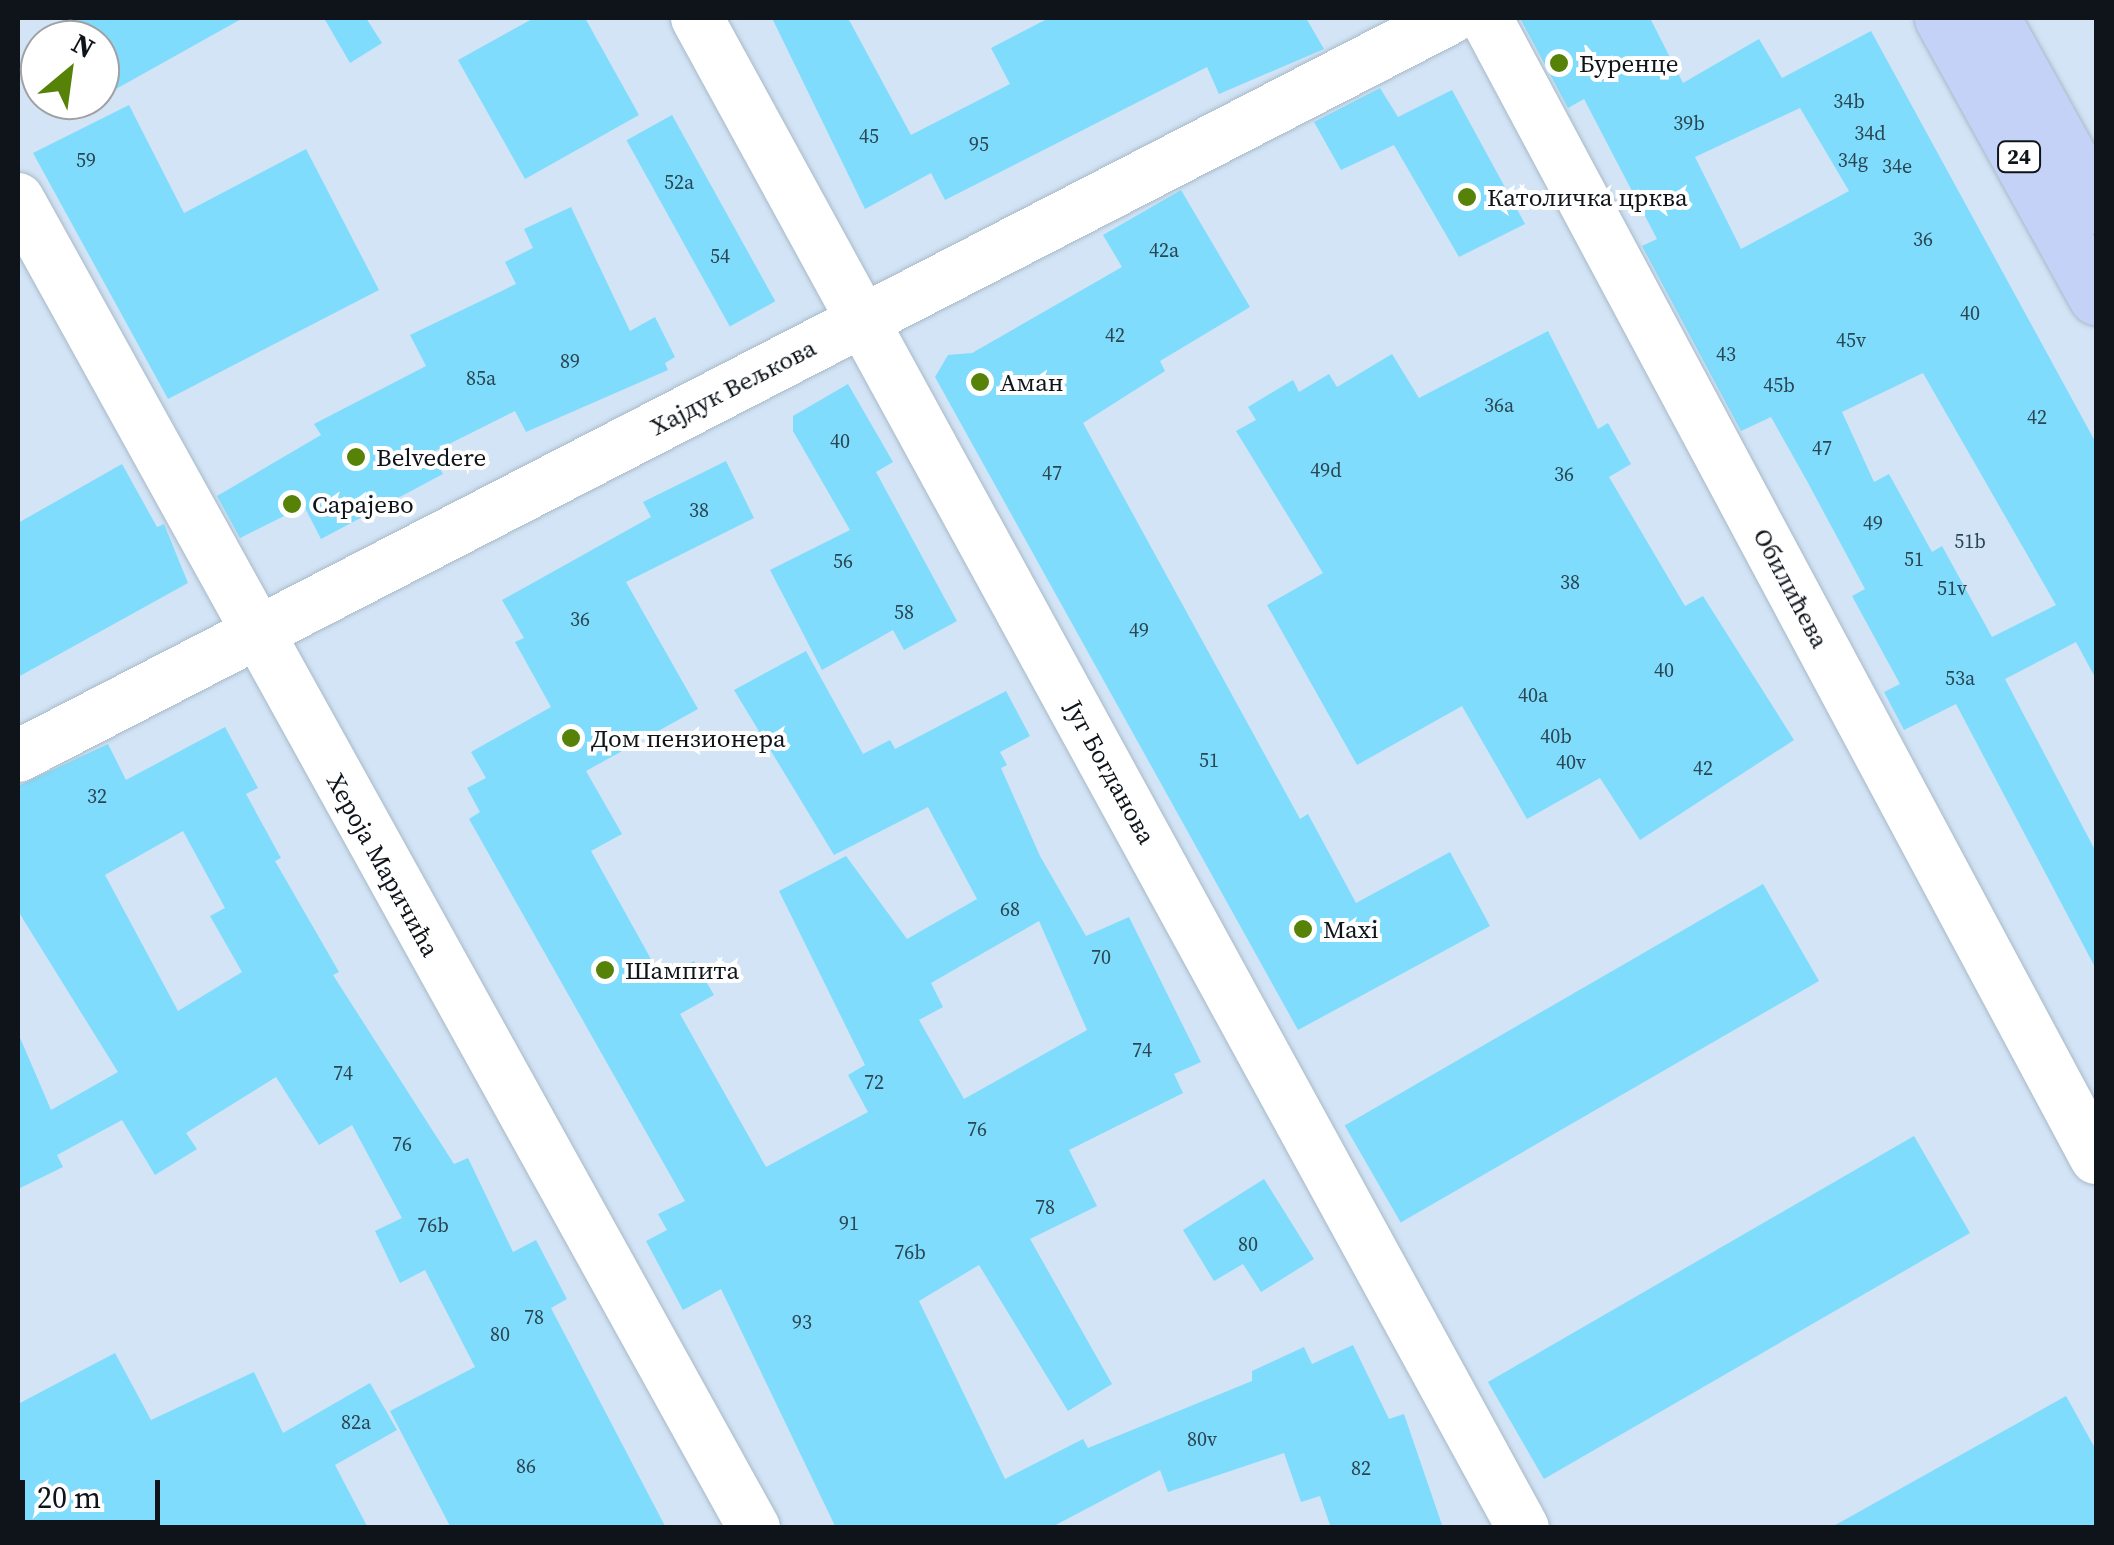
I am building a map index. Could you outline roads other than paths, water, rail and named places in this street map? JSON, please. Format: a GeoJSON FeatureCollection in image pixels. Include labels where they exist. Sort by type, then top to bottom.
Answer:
{"type":"FeatureCollection","features":[{"type":"Feature","properties":{"kind":"main road","name":"24"},"geometry":{"type":"LineString","coordinates":[[1942,18],[2096,297]]}},
{"type":"Feature","properties":{"kind":"main road","name":"24"},"geometry":{"type":"LineString","coordinates":[[1992,18],[2096,206]]}},
{"type":"Feature","properties":{"kind":"street","name":"Југ Богданова"},"geometry":{"type":"LineString","coordinates":[[697,18],[1523,1528]]}},
{"type":"Feature","properties":{"kind":"street","name":"Хајдук Вељкова"},"geometry":{"type":"LineString","coordinates":[[18,756],[1450,18]]}},
{"type":"Feature","properties":{"kind":"street","name":"Обилићева"},"geometry":{"type":"LineString","coordinates":[[1486,18],[2096,1158]]}},
{"type":"Feature","properties":{"kind":"street","name":"Хероја Маричића"},"geometry":{"type":"LineString","coordinates":[[18,199],[254,634],[754,1528]]}},
{"type":"Feature","properties":{"kind":"place","name":"Буренце"},"geometry":{"type":"Point","coordinates":[1559,63]}},
{"type":"Feature","properties":{"kind":"place","name":"Католичка црква"},"geometry":{"type":"Point","coordinates":[1467,197]}},
{"type":"Feature","properties":{"kind":"place","name":"Аман"},"geometry":{"type":"Point","coordinates":[980,382]}},
{"type":"Feature","properties":{"kind":"place","name":"Belvedere"},"geometry":{"type":"Point","coordinates":[356,457]}},
{"type":"Feature","properties":{"kind":"place","name":"Сарајево"},"geometry":{"type":"Point","coordinates":[292,504]}},
{"type":"Feature","properties":{"kind":"place","name":"Дом пензионера"},"geometry":{"type":"Point","coordinates":[571,738]}},
{"type":"Feature","properties":{"kind":"place","name":"Maxi"},"geometry":{"type":"Point","coordinates":[1303,929]}},
{"type":"Feature","properties":{"kind":"place","name":"Шампита"},"geometry":{"type":"Point","coordinates":[605,970]}}]}
